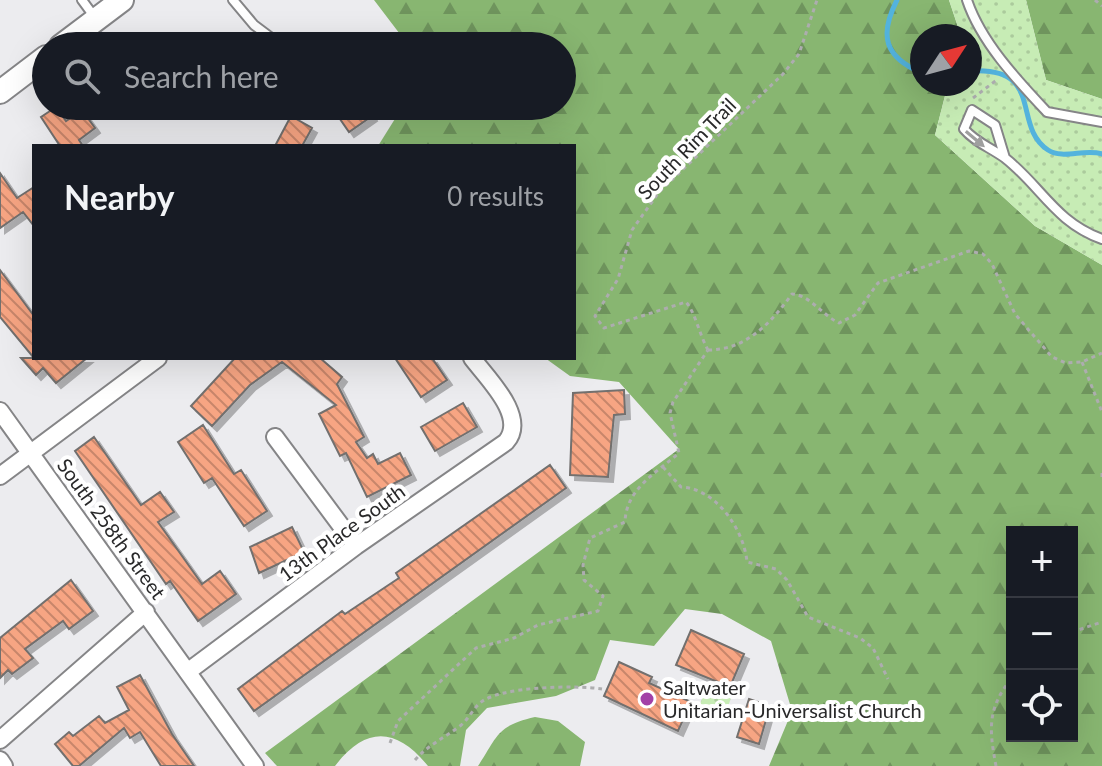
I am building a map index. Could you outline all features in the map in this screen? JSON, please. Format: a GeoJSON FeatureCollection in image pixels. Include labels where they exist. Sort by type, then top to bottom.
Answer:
{"type":"FeatureCollection","features":[{"type":"Feature","properties":{"kind":"main road"},"geometry":{"type":"LineString","coordinates":[[79,32],[122,0]]}},
{"type":"Feature","properties":{"kind":"main road"},"geometry":{"type":"LineString","coordinates":[[0,92],[32,68]]}},
{"type":"Feature","properties":{"kind":"street"},"geometry":{"type":"LineString","coordinates":[[0,476],[155,360]]}},
{"type":"Feature","properties":{"kind":"street","name":"13th Place South"},"geometry":{"type":"LineString","coordinates":[[190,670],[356,546],[506,442],[513,426],[503,400],[473,360]]}},
{"type":"Feature","properties":{"kind":"street","name":"South 258th Street"},"geometry":{"type":"LineString","coordinates":[[0,411],[190,670],[255,766]]}},
{"type":"Feature","properties":{"kind":"street"},"geometry":{"type":"LineString","coordinates":[[275,437],[356,546]]}},
{"type":"Feature","properties":{"kind":"street"},"geometry":{"type":"LineString","coordinates":[[0,740],[146,612]]}},
{"type":"Feature","properties":{"kind":"street"},"geometry":{"type":"LineString","coordinates":[[0,760],[4,766]]}},
{"type":"Feature","properties":{"kind":"lane"},"geometry":{"type":"LineString","coordinates":[[82,0],[96,19]]}},
{"type":"Feature","properties":{"kind":"lane"},"geometry":{"type":"LineString","coordinates":[[233,0],[263,32]]}},
{"type":"Feature","properties":{"kind":"lane"},"geometry":{"type":"LineString","coordinates":[[967,0],[973,18],[992,45],[1047,112],[1102,122]]}},
{"type":"Feature","properties":{"kind":"lane"},"geometry":{"type":"LineString","coordinates":[[1005,158],[995,125],[972,110],[964,129],[974,141],[1005,158],[1072,226],[1102,239]]}},
{"type":"Feature","properties":{"kind":"path","name":"South Rim Trail"},"geometry":{"type":"LineString","coordinates":[[708,350],[696,329],[692,309],[686,302],[604,328],[595,316],[618,279],[632,230],[641,217],[659,192],[708,142],[783,74],[799,54],[817,0]]}},
{"type":"Feature","properties":{"kind":"path"},"geometry":{"type":"LineString","coordinates":[[1095,0],[1102,6]]}},
{"type":"Feature","properties":{"kind":"path"},"geometry":{"type":"LineString","coordinates":[[972,110],[974,97],[989,83]]}},
{"type":"Feature","properties":{"kind":"path"},"geometry":{"type":"LineString","coordinates":[[390,743],[398,721],[476,648],[514,638],[538,625],[598,611],[603,596],[584,580],[583,565],[590,538],[625,522],[626,505],[635,491],[679,453],[670,413],[673,402],[708,350],[720,350],[755,335],[792,294],[802,295],[822,315],[839,323],[855,315],[878,283],[969,251],[983,254],[992,264],[1015,314],[1034,332],[1042,348],[1066,363],[1082,362],[1102,353]]}},
{"type":"Feature","properties":{"kind":"path"},"geometry":{"type":"LineString","coordinates":[[1082,362],[1102,412]]}},
{"type":"Feature","properties":{"kind":"path"},"geometry":{"type":"LineString","coordinates":[[663,467],[681,487],[698,487],[720,507],[736,529],[747,562],[776,569],[787,580],[808,617],[860,638],[873,648],[888,679]]}},
{"type":"Feature","properties":{"kind":"path"},"geometry":{"type":"LineString","coordinates":[[1102,473],[1102,481]]}},
{"type":"Feature","properties":{"kind":"path"},"geometry":{"type":"LineString","coordinates":[[1078,630],[1102,622]]}},
{"type":"Feature","properties":{"kind":"path"},"geometry":{"type":"LineString","coordinates":[[415,760],[425,748],[462,725],[481,701],[495,696],[571,685],[602,689]]}},
{"type":"Feature","properties":{"kind":"path"},"geometry":{"type":"LineString","coordinates":[[996,766],[989,727],[1000,692],[1006,685]]}},
{"type":"Feature","properties":{"kind":"green space"},"geometry":{"type":"Polygon","coordinates":[[[374,0],[949,0],[957,24],[910,24],[910,96],[945,96],[935,135],[1035,226],[1102,265],[1102,766],[769,766],[792,711],[771,641],[722,614],[685,609],[654,646],[610,640],[595,680],[556,696],[487,708],[466,730],[460,766],[428,766],[404,744],[381,736],[358,744],[335,766],[277,766],[265,753],[679,449],[619,382],[570,376],[548,360],[576,360],[576,144],[379,144],[394,120],[576,120],[576,32],[398,32],[374,0]]]}},
{"type":"Feature","properties":{"kind":"green space"},"geometry":{"type":"Polygon","coordinates":[[[949,0],[1026,0],[1046,80],[1102,99],[1102,265],[1035,226],[935,135],[945,96],[982,96],[982,24],[957,24],[949,0]]]}},
{"type":"Feature","properties":{"kind":"green space"},"geometry":{"type":"Polygon","coordinates":[[[1026,0],[1102,0],[1102,99],[1046,80],[1026,0]]]}},
{"type":"Feature","properties":{"kind":"green space"},"geometry":{"type":"Polygon","coordinates":[[[707,687],[731,698],[725,715],[700,704],[707,687]]]}},
{"type":"Feature","properties":{"kind":"green space"},"geometry":{"type":"Polygon","coordinates":[[[535,717],[558,721],[585,742],[580,766],[478,766],[499,734],[512,724],[535,717]]]}},
{"type":"Feature","properties":{"kind":"building"},"geometry":{"type":"Polygon","coordinates":[[[43,120],[89,120],[95,128],[79,140],[82,144],[59,144],[43,120]]]}},
{"type":"Feature","properties":{"kind":"building"},"geometry":{"type":"Polygon","coordinates":[[[289,120],[298,120],[312,128],[303,144],[276,144],[289,120]]]}},
{"type":"Feature","properties":{"kind":"building"},"geometry":{"type":"Polygon","coordinates":[[[341,120],[366,120],[349,132],[341,120]]]}},
{"type":"Feature","properties":{"kind":"building"},"geometry":{"type":"Polygon","coordinates":[[[0,173],[17,198],[32,188],[32,223],[23,212],[0,228],[0,173]]]}},
{"type":"Feature","properties":{"kind":"building"},"geometry":{"type":"Polygon","coordinates":[[[0,270],[32,313],[32,356],[0,317],[0,270]]]}},
{"type":"Feature","properties":{"kind":"building"},"geometry":{"type":"Polygon","coordinates":[[[21,358],[85,360],[56,383],[43,368],[36,375],[21,358]]]}},
{"type":"Feature","properties":{"kind":"building"},"geometry":{"type":"Polygon","coordinates":[[[233,360],[322,360],[342,377],[337,384],[364,437],[356,442],[367,458],[373,454],[378,464],[400,453],[411,475],[367,497],[346,453],[340,456],[319,414],[336,405],[282,362],[250,385],[212,426],[191,406],[233,360]]]}},
{"type":"Feature","properties":{"kind":"building"},"geometry":{"type":"Polygon","coordinates":[[[396,360],[433,360],[447,380],[421,397],[396,360]]]}},
{"type":"Feature","properties":{"kind":"building"},"geometry":{"type":"Polygon","coordinates":[[[624,390],[625,414],[614,415],[608,477],[570,475],[573,393],[624,390]]]}},
{"type":"Feature","properties":{"kind":"building"},"geometry":{"type":"Polygon","coordinates":[[[463,403],[477,427],[435,451],[421,427],[463,403]]]}},
{"type":"Feature","properties":{"kind":"building"},"geometry":{"type":"Polygon","coordinates":[[[203,425],[234,474],[241,470],[267,511],[244,526],[212,478],[204,483],[178,442],[203,425]]]}},
{"type":"Feature","properties":{"kind":"building"},"geometry":{"type":"Polygon","coordinates":[[[94,437],[141,505],[160,492],[174,512],[158,522],[202,584],[220,571],[236,594],[198,621],[170,581],[166,584],[75,451],[94,437]]]}},
{"type":"Feature","properties":{"kind":"building"},"geometry":{"type":"Polygon","coordinates":[[[550,465],[566,488],[254,711],[238,689],[342,611],[345,614],[399,578],[396,573],[550,465]]]}},
{"type":"Feature","properties":{"kind":"building"},"geometry":{"type":"Polygon","coordinates":[[[292,527],[304,552],[259,573],[250,547],[292,527]]]}},
{"type":"Feature","properties":{"kind":"building"},"geometry":{"type":"Polygon","coordinates":[[[71,580],[93,611],[69,629],[63,621],[25,649],[33,658],[12,674],[8,670],[0,678],[0,638],[71,580]]]}},
{"type":"Feature","properties":{"kind":"building"},"geometry":{"type":"Polygon","coordinates":[[[691,630],[744,654],[730,687],[676,665],[691,630]]]}},
{"type":"Feature","properties":{"kind":"building","name":"Saltwater Unitarian-Universalist Church"},"geometry":{"type":"Polygon","coordinates":[[[619,662],[652,677],[649,683],[691,702],[678,731],[604,696],[619,662]]]}},
{"type":"Feature","properties":{"kind":"building"},"geometry":{"type":"Polygon","coordinates":[[[140,675],[172,734],[194,766],[161,766],[140,732],[130,738],[124,728],[79,766],[73,766],[55,744],[69,732],[73,736],[99,716],[105,723],[129,710],[117,687],[140,675]]]}},
{"type":"Feature","properties":{"kind":"building"},"geometry":{"type":"Polygon","coordinates":[[[749,699],[770,706],[759,744],[737,737],[749,699]]]}},
{"type":"Feature","properties":{"kind":"waterway"},"geometry":{"type":"LineString","coordinates":[[897,0],[888,24],[888,44],[910,67]]}},
{"type":"Feature","properties":{"kind":"waterway"},"geometry":{"type":"LineString","coordinates":[[982,72],[1009,78],[1018,87],[1037,140],[1048,150],[1060,154],[1102,154]]}},
{"type":"Feature","properties":{"kind":"place","name":"Saltwater Unitarian-Universalist Church"},"geometry":{"type":"Point","coordinates":[647,699]}}]}
